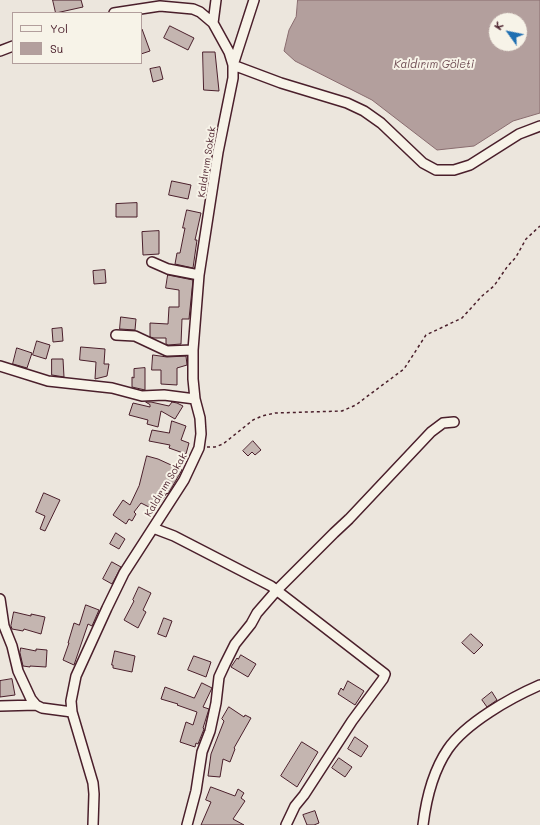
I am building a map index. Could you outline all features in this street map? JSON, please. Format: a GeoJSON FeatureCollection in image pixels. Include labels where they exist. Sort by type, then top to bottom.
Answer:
{"type":"FeatureCollection","features":[{"type":"Feature","properties":{"kind":"street"},"geometry":{"type":"LineString","coordinates":[[213,23],[216,0]]}},
{"type":"Feature","properties":{"kind":"street"},"geometry":{"type":"LineString","coordinates":[[254,0],[233,65],[281,83],[347,103],[364,111],[381,123],[423,163],[436,170],[454,170],[470,166],[520,134],[540,126]]}},
{"type":"Feature","properties":{"kind":"street"},"geometry":{"type":"LineString","coordinates":[[121,12],[160,6],[192,4],[205,14],[213,23]]}},
{"type":"Feature","properties":{"kind":"street","name":"Kaldırım Sokak"},"geometry":{"type":"LineString","coordinates":[[93,825],[93,783],[72,712],[72,689],[81,662],[124,573],[184,480],[199,448],[201,434],[200,418],[193,392],[193,350],[199,275],[218,152],[233,78],[233,65],[229,52],[213,23]]}},
{"type":"Feature","properties":{"kind":"street"},"geometry":{"type":"LineString","coordinates":[[0,51],[12,46]]}},
{"type":"Feature","properties":{"kind":"street"},"geometry":{"type":"LineString","coordinates":[[152,262],[168,269],[199,275]]}},
{"type":"Feature","properties":{"kind":"street"},"geometry":{"type":"LineString","coordinates":[[116,335],[135,336],[167,351],[193,350]]}},
{"type":"Feature","properties":{"kind":"street"},"geometry":{"type":"LineString","coordinates":[[0,366],[48,381],[112,388],[142,396],[173,395],[195,399]]}},
{"type":"Feature","properties":{"kind":"street"},"geometry":{"type":"LineString","coordinates":[[187,825],[196,791],[202,752],[210,731],[216,703],[219,677],[235,644],[277,590],[349,519],[431,432],[444,423],[454,422]]}},
{"type":"Feature","properties":{"kind":"street"},"geometry":{"type":"LineString","coordinates":[[153,528],[174,536],[277,590],[385,674],[383,679],[352,721],[304,795],[295,806],[286,825]]}},
{"type":"Feature","properties":{"kind":"street"},"geometry":{"type":"LineString","coordinates":[[0,599],[4,626],[12,646],[23,684],[36,705]]}},
{"type":"Feature","properties":{"kind":"street"},"geometry":{"type":"LineString","coordinates":[[423,825],[428,795],[433,780],[443,757],[455,740],[499,706],[521,693],[540,685]]}},
{"type":"Feature","properties":{"kind":"street"},"geometry":{"type":"LineString","coordinates":[[0,706],[36,705],[42,708],[72,712]]}},
{"type":"Feature","properties":{"kind":"path"},"geometry":{"type":"LineString","coordinates":[[199,448],[215,447],[223,444],[253,420],[268,414],[342,411],[356,405],[404,369],[426,335],[462,318],[482,296],[494,286],[516,257],[526,240],[540,226]]}},
{"type":"Feature","properties":{"kind":"water","name":"Kaldırım Göleti"},"geometry":{"type":"Polygon","coordinates":[[[298,0],[540,0],[540,113],[513,121],[474,146],[437,150],[372,100],[295,61],[284,51],[289,30],[296,17],[298,0]]]}},
{"type":"Feature","properties":{"kind":"building"},"geometry":{"type":"Polygon","coordinates":[[[53,0],[81,0],[83,7],[56,12],[53,0]]]}},
{"type":"Feature","properties":{"kind":"building"},"geometry":{"type":"Polygon","coordinates":[[[170,26],[194,38],[188,50],[164,38],[170,26]]]}},
{"type":"Feature","properties":{"kind":"building"},"geometry":{"type":"Polygon","coordinates":[[[142,29],[150,51],[142,54],[142,29]]]}},
{"type":"Feature","properties":{"kind":"building"},"geometry":{"type":"Polygon","coordinates":[[[203,52],[215,52],[219,91],[204,90],[203,52]]]}},
{"type":"Feature","properties":{"kind":"building"},"geometry":{"type":"Polygon","coordinates":[[[160,67],[163,79],[153,82],[150,69],[160,67]]]}},
{"type":"Feature","properties":{"kind":"building"},"geometry":{"type":"Polygon","coordinates":[[[172,181],[191,185],[188,199],[169,195],[172,181]]]}},
{"type":"Feature","properties":{"kind":"building"},"geometry":{"type":"Polygon","coordinates":[[[137,203],[137,217],[116,217],[116,204],[137,203]]]}},
{"type":"Feature","properties":{"kind":"building"},"geometry":{"type":"Polygon","coordinates":[[[187,210],[201,213],[195,240],[197,240],[193,268],[175,264],[177,253],[180,253],[187,210]]]}},
{"type":"Feature","properties":{"kind":"building"},"geometry":{"type":"Polygon","coordinates":[[[159,231],[159,254],[143,255],[142,232],[159,231]]]}},
{"type":"Feature","properties":{"kind":"building"},"geometry":{"type":"Polygon","coordinates":[[[105,270],[106,283],[94,284],[93,271],[105,270]]]}},
{"type":"Feature","properties":{"kind":"building"},"geometry":{"type":"Polygon","coordinates":[[[168,275],[193,280],[189,319],[182,319],[181,344],[168,345],[166,344],[166,338],[150,337],[150,323],[168,324],[169,307],[179,307],[179,290],[166,288],[168,275]]]}},
{"type":"Feature","properties":{"kind":"building"},"geometry":{"type":"Polygon","coordinates":[[[121,317],[136,319],[135,330],[120,329],[121,317]]]}},
{"type":"Feature","properties":{"kind":"building"},"geometry":{"type":"Polygon","coordinates":[[[62,328],[63,341],[53,342],[52,329],[62,328]]]}},
{"type":"Feature","properties":{"kind":"building"},"geometry":{"type":"Polygon","coordinates":[[[37,341],[50,345],[46,359],[33,355],[37,341]]]}},
{"type":"Feature","properties":{"kind":"building"},"geometry":{"type":"Polygon","coordinates":[[[81,347],[105,349],[104,364],[109,364],[107,376],[95,379],[96,362],[80,360],[81,347]]]}},
{"type":"Feature","properties":{"kind":"building"},"geometry":{"type":"Polygon","coordinates":[[[17,348],[32,353],[27,368],[13,364],[17,348]]]}},
{"type":"Feature","properties":{"kind":"building"},"geometry":{"type":"Polygon","coordinates":[[[153,355],[167,357],[186,356],[187,365],[177,368],[177,385],[161,384],[161,370],[152,370],[153,355]]]}},
{"type":"Feature","properties":{"kind":"building"},"geometry":{"type":"Polygon","coordinates":[[[52,359],[63,359],[64,377],[52,375],[52,359]]]}},
{"type":"Feature","properties":{"kind":"building"},"geometry":{"type":"Polygon","coordinates":[[[145,368],[145,390],[132,387],[134,369],[145,368]]]}},
{"type":"Feature","properties":{"kind":"building"},"geometry":{"type":"Polygon","coordinates":[[[146,402],[169,406],[172,402],[183,406],[175,419],[161,411],[158,427],[147,424],[148,420],[129,415],[133,403],[150,407],[150,405],[146,402]]]}},
{"type":"Feature","properties":{"kind":"building"},"geometry":{"type":"Polygon","coordinates":[[[172,421],[186,426],[181,440],[189,443],[186,454],[169,448],[170,445],[149,441],[152,430],[169,433],[172,421]]]}},
{"type":"Feature","properties":{"kind":"building"},"geometry":{"type":"Polygon","coordinates":[[[253,441],[261,450],[255,455],[252,452],[248,456],[243,451],[253,441]]]}},
{"type":"Feature","properties":{"kind":"building"},"geometry":{"type":"Polygon","coordinates":[[[147,456],[158,459],[182,470],[168,494],[167,493],[155,510],[141,503],[134,512],[136,514],[132,521],[129,519],[126,524],[113,515],[123,500],[130,505],[139,486],[147,456]]]}},
{"type":"Feature","properties":{"kind":"building"},"geometry":{"type":"Polygon","coordinates":[[[44,493],[60,500],[45,531],[40,529],[45,516],[36,512],[44,493]]]}},
{"type":"Feature","properties":{"kind":"building"},"geometry":{"type":"Polygon","coordinates":[[[116,533],[125,539],[119,549],[110,544],[116,533]]]}},
{"type":"Feature","properties":{"kind":"building"},"geometry":{"type":"Polygon","coordinates":[[[112,562],[121,567],[112,584],[103,579],[112,562]]]}},
{"type":"Feature","properties":{"kind":"building"},"geometry":{"type":"Polygon","coordinates":[[[139,587],[151,593],[143,610],[146,612],[138,628],[124,620],[134,601],[133,600],[139,587]]]}},
{"type":"Feature","properties":{"kind":"building"},"geometry":{"type":"Polygon","coordinates":[[[86,605],[99,610],[92,626],[88,624],[74,665],[63,660],[74,623],[79,625],[86,605]]]}},
{"type":"Feature","properties":{"kind":"building"},"geometry":{"type":"Polygon","coordinates":[[[14,612],[31,616],[31,614],[45,617],[41,634],[24,629],[23,631],[12,629],[11,626],[14,612]]]}},
{"type":"Feature","properties":{"kind":"building"},"geometry":{"type":"Polygon","coordinates":[[[164,618],[172,621],[166,637],[158,634],[164,618]]]}},
{"type":"Feature","properties":{"kind":"building"},"geometry":{"type":"Polygon","coordinates":[[[471,634],[483,645],[474,654],[462,643],[471,634]]]}},
{"type":"Feature","properties":{"kind":"building"},"geometry":{"type":"Polygon","coordinates":[[[21,648],[36,651],[36,649],[47,650],[46,667],[23,666],[20,653],[21,648]]]}},
{"type":"Feature","properties":{"kind":"building"},"geometry":{"type":"Polygon","coordinates":[[[115,651],[135,656],[132,672],[113,668],[112,665],[115,651]]]}},
{"type":"Feature","properties":{"kind":"building"},"geometry":{"type":"Polygon","coordinates":[[[241,655],[256,664],[248,677],[231,667],[241,655]]]}},
{"type":"Feature","properties":{"kind":"building"},"geometry":{"type":"Polygon","coordinates":[[[194,656],[211,662],[206,677],[188,670],[194,656]]]}},
{"type":"Feature","properties":{"kind":"building"},"geometry":{"type":"Polygon","coordinates":[[[12,679],[15,695],[0,697],[0,681],[12,679]]]}},
{"type":"Feature","properties":{"kind":"building"},"geometry":{"type":"Polygon","coordinates":[[[348,681],[364,691],[355,705],[338,694],[341,688],[343,690],[348,681]]]}},
{"type":"Feature","properties":{"kind":"building"},"geometry":{"type":"Polygon","coordinates":[[[202,683],[212,688],[203,707],[209,709],[203,728],[204,729],[198,744],[196,743],[195,747],[180,742],[186,722],[193,725],[197,712],[161,699],[165,687],[194,698],[202,683]]]}},
{"type":"Feature","properties":{"kind":"building"},"geometry":{"type":"Polygon","coordinates":[[[492,692],[497,700],[487,707],[482,700],[492,692]]]}},
{"type":"Feature","properties":{"kind":"building"},"geometry":{"type":"Polygon","coordinates":[[[229,707],[244,717],[245,715],[251,718],[234,748],[235,749],[230,762],[223,759],[220,777],[208,776],[211,754],[224,721],[222,719],[229,707]]]}},
{"type":"Feature","properties":{"kind":"building"},"geometry":{"type":"Polygon","coordinates":[[[355,737],[368,746],[361,757],[348,749],[355,737]]]}},
{"type":"Feature","properties":{"kind":"building"},"geometry":{"type":"Polygon","coordinates":[[[302,742],[318,752],[297,787],[281,776],[302,742]]]}},
{"type":"Feature","properties":{"kind":"building"},"geometry":{"type":"Polygon","coordinates":[[[339,758],[352,767],[345,777],[332,768],[339,758]]]}},
{"type":"Feature","properties":{"kind":"building"},"geometry":{"type":"Polygon","coordinates":[[[211,787],[235,796],[238,789],[244,793],[241,798],[245,801],[233,819],[244,825],[201,825],[211,802],[206,800],[211,787]]]}},
{"type":"Feature","properties":{"kind":"building"},"geometry":{"type":"Polygon","coordinates":[[[315,811],[319,823],[307,825],[303,815],[315,811]]]}}]}
